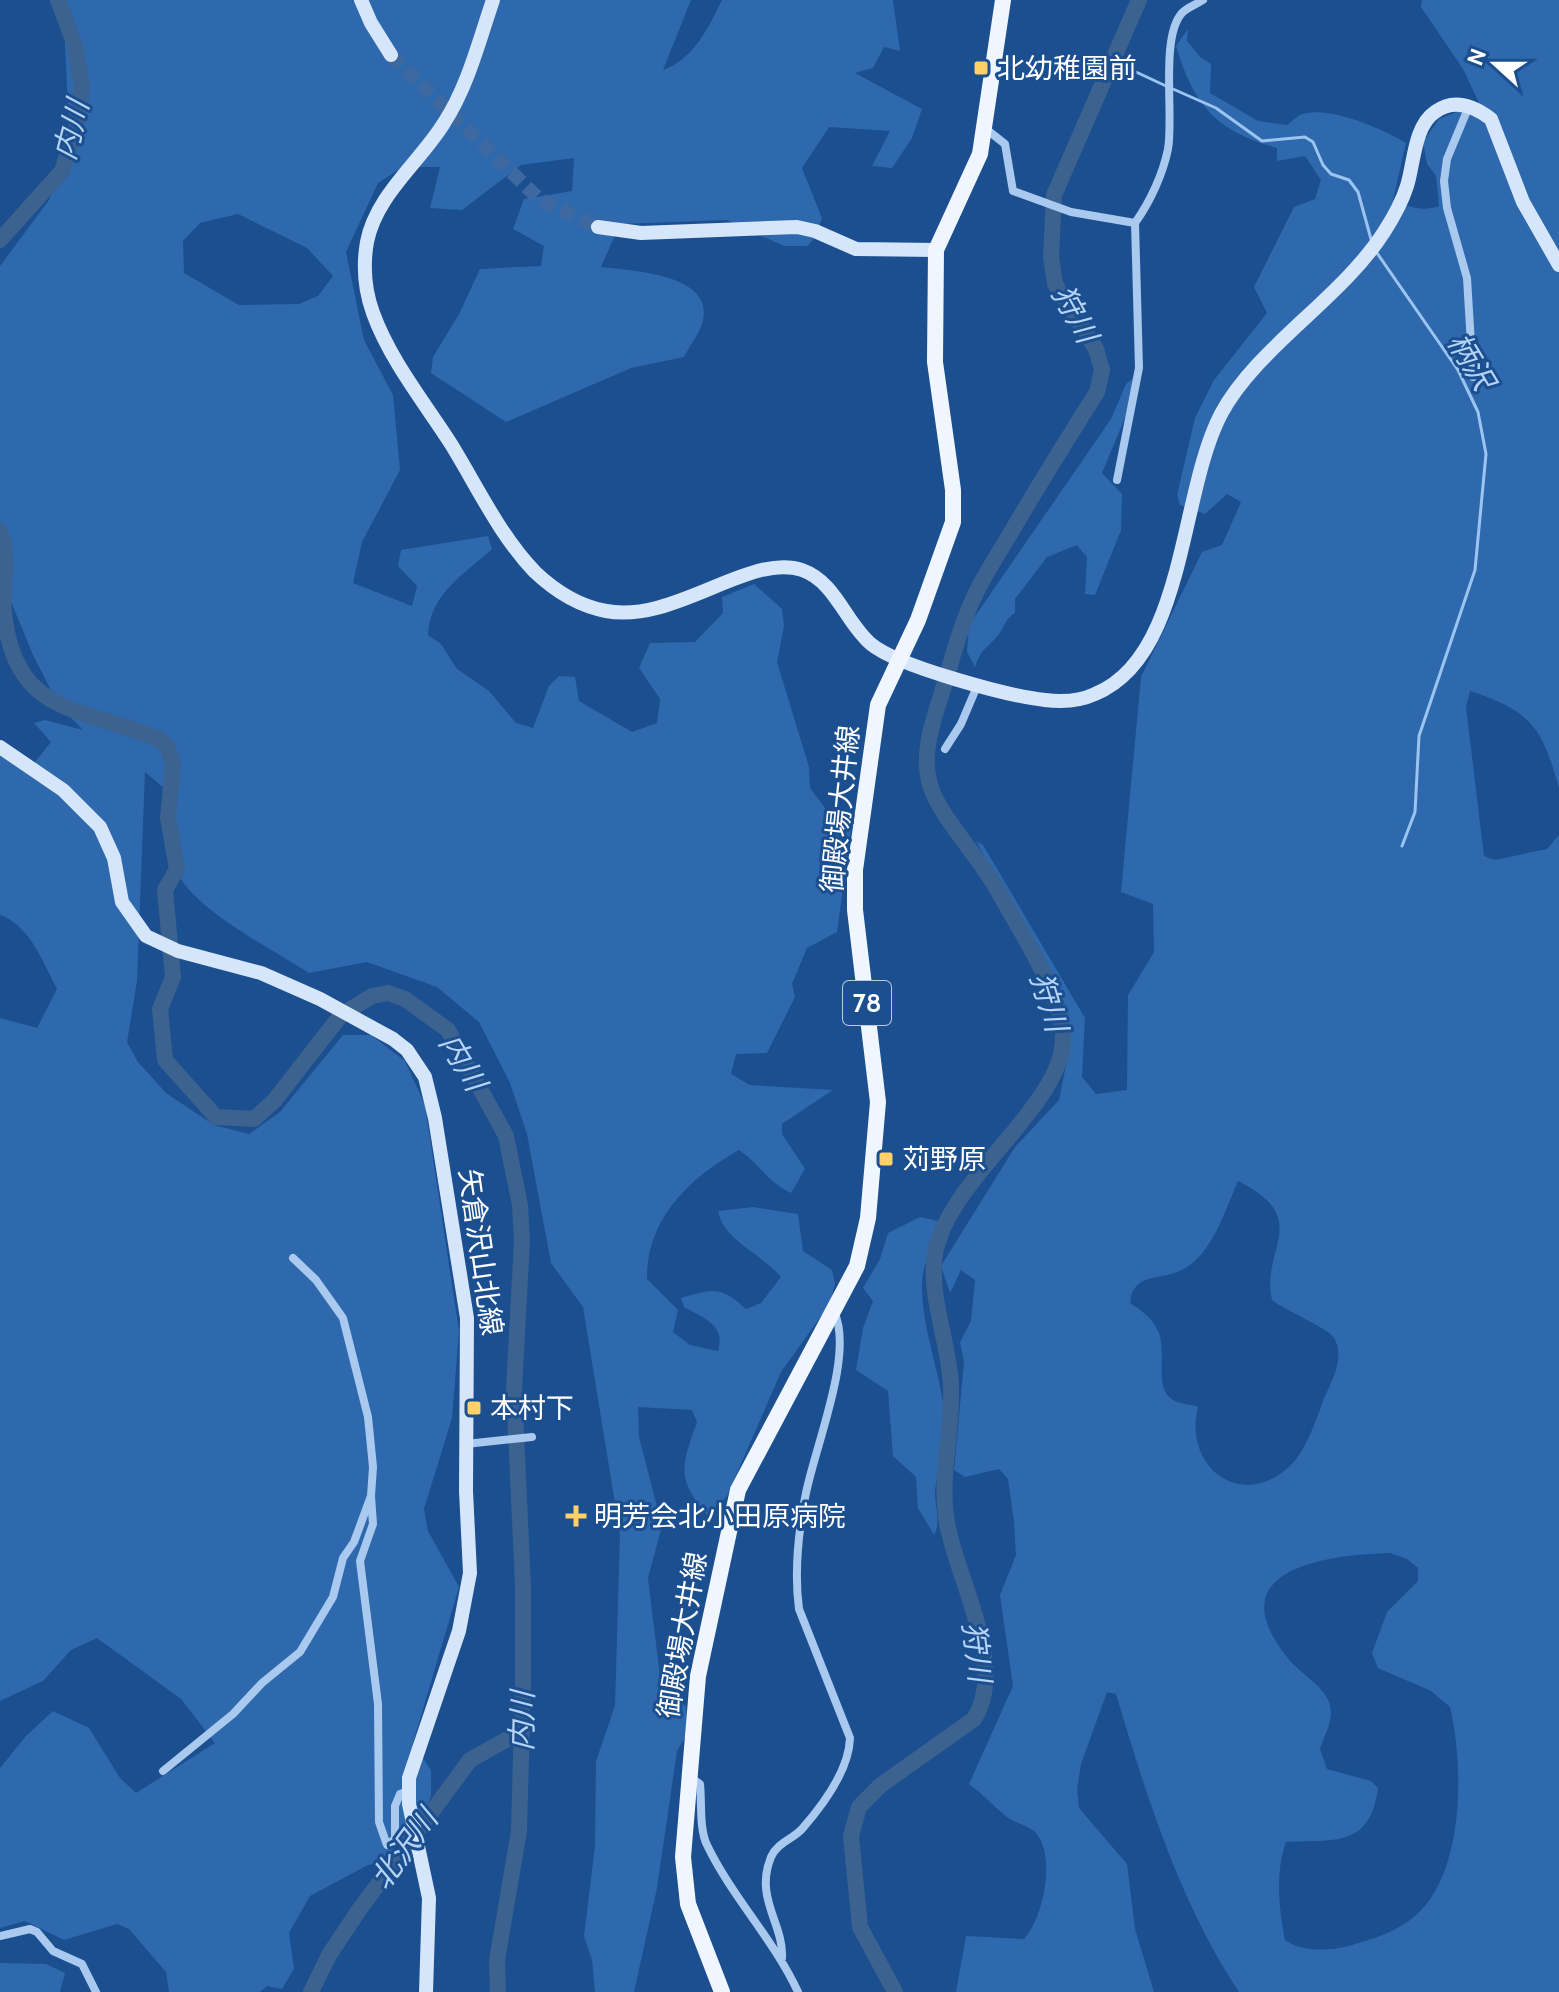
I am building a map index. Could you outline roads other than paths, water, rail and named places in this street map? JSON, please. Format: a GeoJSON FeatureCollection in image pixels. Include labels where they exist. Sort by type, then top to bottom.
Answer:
{"type":"FeatureCollection","features":[{"type":"Feature","properties":{"kind":"main road","name":"御殿場大井線"},"geometry":{"type":"LineString","coordinates":[[722,1992],[698,1935],[685,1881],[683,1857],[686,1776],[698,1676],[733,1504],[749,1467],[857,1266],[864,1240],[877,1134],[877,1090],[855,910],[855,870],[878,705],[906,661],[953,522],[953,490],[935,362],[936,250],[980,154],[986,129],[988,83],[1001,4]]}},
{"type":"Feature","properties":{"kind":"street"},"geometry":{"type":"LineString","coordinates":[[361,0],[391,55]]}},
{"type":"Feature","properties":{"kind":"street"},"geometry":{"type":"LineString","coordinates":[[493,0],[456,104],[435,137],[400,179],[367,238],[365,271],[369,295],[385,344],[500,525],[532,568],[555,590],[604,611],[646,612],[759,572],[784,567],[799,569],[814,576],[834,595],[866,640],[882,652],[972,682],[1047,701],[1077,700],[1098,693],[1142,659],[1163,611],[1203,465],[1221,415],[1243,383],[1363,261],[1386,229],[1405,193],[1421,131],[1430,114],[1457,104],[1469,106],[1491,119],[1523,202],[1559,265]]}},
{"type":"Feature","properties":{"kind":"street"},"geometry":{"type":"LineString","coordinates":[[1117,480],[1139,368],[1135,223],[1148,205],[1168,150],[1171,118],[1168,77],[1174,31],[1181,14],[1203,0]]}},
{"type":"Feature","properties":{"kind":"street"},"geometry":{"type":"LineString","coordinates":[[1469,106],[1447,159],[1444,181],[1447,208],[1467,278],[1473,377]]}},
{"type":"Feature","properties":{"kind":"street"},"geometry":{"type":"LineString","coordinates":[[986,129],[1005,144],[1013,191],[1071,212],[1135,223]]}},
{"type":"Feature","properties":{"kind":"street"},"geometry":{"type":"LineString","coordinates":[[598,227],[641,233],[797,227],[815,231],[856,249],[936,250]]}},
{"type":"Feature","properties":{"kind":"street"},"geometry":{"type":"LineString","coordinates":[[945,749],[961,724],[972,682]]}},
{"type":"Feature","properties":{"kind":"street","name":"矢倉沢山北線"},"geometry":{"type":"LineString","coordinates":[[0,747],[63,790],[100,827],[114,858],[122,902],[133,922],[146,936],[178,951],[261,973],[320,999],[407,1050],[425,1077],[431,1097],[467,1318],[466,1444],[470,1553],[466,1604],[435,1705],[418,1745],[408,1798],[429,1898],[426,1992]]}},
{"type":"Feature","properties":{"kind":"street"},"geometry":{"type":"LineString","coordinates":[[293,1258],[316,1280],[343,1318],[368,1417],[373,1467],[373,1524],[360,1561],[378,1704],[379,1822],[387,1845],[395,1839],[396,1800],[400,1794],[408,1798]]}},
{"type":"Feature","properties":{"kind":"street"},"geometry":{"type":"LineString","coordinates":[[782,1958],[783,1945],[767,1901],[772,1856],[783,1841],[800,1831],[841,1772],[850,1752],[850,1738],[799,1609],[797,1590],[796,1560],[805,1498],[836,1373],[839,1322],[834,1311]]}},
{"type":"Feature","properties":{"kind":"street"},"geometry":{"type":"LineString","coordinates":[[466,1444],[532,1437]]}},
{"type":"Feature","properties":{"kind":"street"},"geometry":{"type":"LineString","coordinates":[[163,1771],[233,1714],[262,1683],[300,1652],[333,1597],[340,1566],[354,1542],[371,1496]]}},
{"type":"Feature","properties":{"kind":"street"},"geometry":{"type":"LineString","coordinates":[[686,1776],[700,1784],[706,1844],[762,1934],[782,1958],[798,1992]]}},
{"type":"Feature","properties":{"kind":"street"},"geometry":{"type":"LineString","coordinates":[[0,1936],[30,1929],[37,1932],[53,1951],[82,1964],[96,1992]]}},
{"type":"Feature","properties":{"kind":"waterway","name":"内川"},"geometry":{"type":"LineString","coordinates":[[0,240],[62,171],[78,119],[82,86],[75,46],[58,0]]}},
{"type":"Feature","properties":{"kind":"waterway","name":"狩川"},"geometry":{"type":"LineString","coordinates":[[895,1992],[860,1927],[851,1836],[859,1807],[881,1785],[974,1719],[983,1698],[986,1674],[977,1622],[947,1523],[945,1471],[951,1385],[935,1292],[934,1262],[941,1233],[957,1204],[1044,1092],[1058,1065],[1063,1038],[1055,1001],[1037,960],[988,874],[936,799],[928,775],[927,750],[956,645],[975,596],[1097,392],[1102,370],[1096,349],[1055,284],[1051,257],[1054,195],[1139,0]]}},
{"type":"Feature","properties":{"kind":"waterway","name":"柄沢"},"geometry":{"type":"LineString","coordinates":[[1113,66],[1136,72],[1166,86]]}},
{"type":"Feature","properties":{"kind":"waterway","name":"柄沢"},"geometry":{"type":"LineString","coordinates":[[1173,89],[1216,108],[1262,141],[1305,137],[1313,142],[1323,165],[1331,174],[1349,180],[1358,192],[1371,239]]}},
{"type":"Feature","properties":{"kind":"waterway","name":"柄沢"},"geometry":{"type":"LineString","coordinates":[[1377,253],[1458,370],[1478,412],[1486,454],[1475,570],[1419,736],[1415,812],[1402,846]]}},
{"type":"Feature","properties":{"kind":"waterway","name":"内川"},"geometry":{"type":"LineString","coordinates":[[0,532],[5,552],[4,612],[10,646],[22,672],[37,690],[57,703],[158,739],[167,746],[173,764],[168,818],[177,869],[165,890],[173,977],[160,1009],[165,1060],[216,1117],[254,1119],[274,1101],[341,1015],[372,996],[388,993],[405,999],[448,1030],[506,1136],[520,1205],[522,1241],[514,1389],[523,1586],[523,1683],[519,1831],[497,1960],[498,1992]]}},
{"type":"Feature","properties":{"kind":"waterway","name":"北沢川"},"geometry":{"type":"LineString","coordinates":[[311,1992],[329,1955],[359,1910],[470,1760],[522,1731]]}},
{"type":"Feature","properties":{"kind":"tunnel"},"geometry":{"type":"LineString","coordinates":[[391,55],[539,199],[598,227]]}},
{"type":"Feature","properties":{"kind":"place","name":"北幼稚園前"},"geometry":{"type":"Point","coordinates":[981,68]}},
{"type":"Feature","properties":{"kind":"place","name":"苅野原"},"geometry":{"type":"Point","coordinates":[886,1159]}},
{"type":"Feature","properties":{"kind":"place","name":"本村下"},"geometry":{"type":"Point","coordinates":[474,1408]}},
{"type":"Feature","properties":{"kind":"place","name":"明芳会北小田原病院"},"geometry":{"type":"Point","coordinates":[576,1516]}}]}
